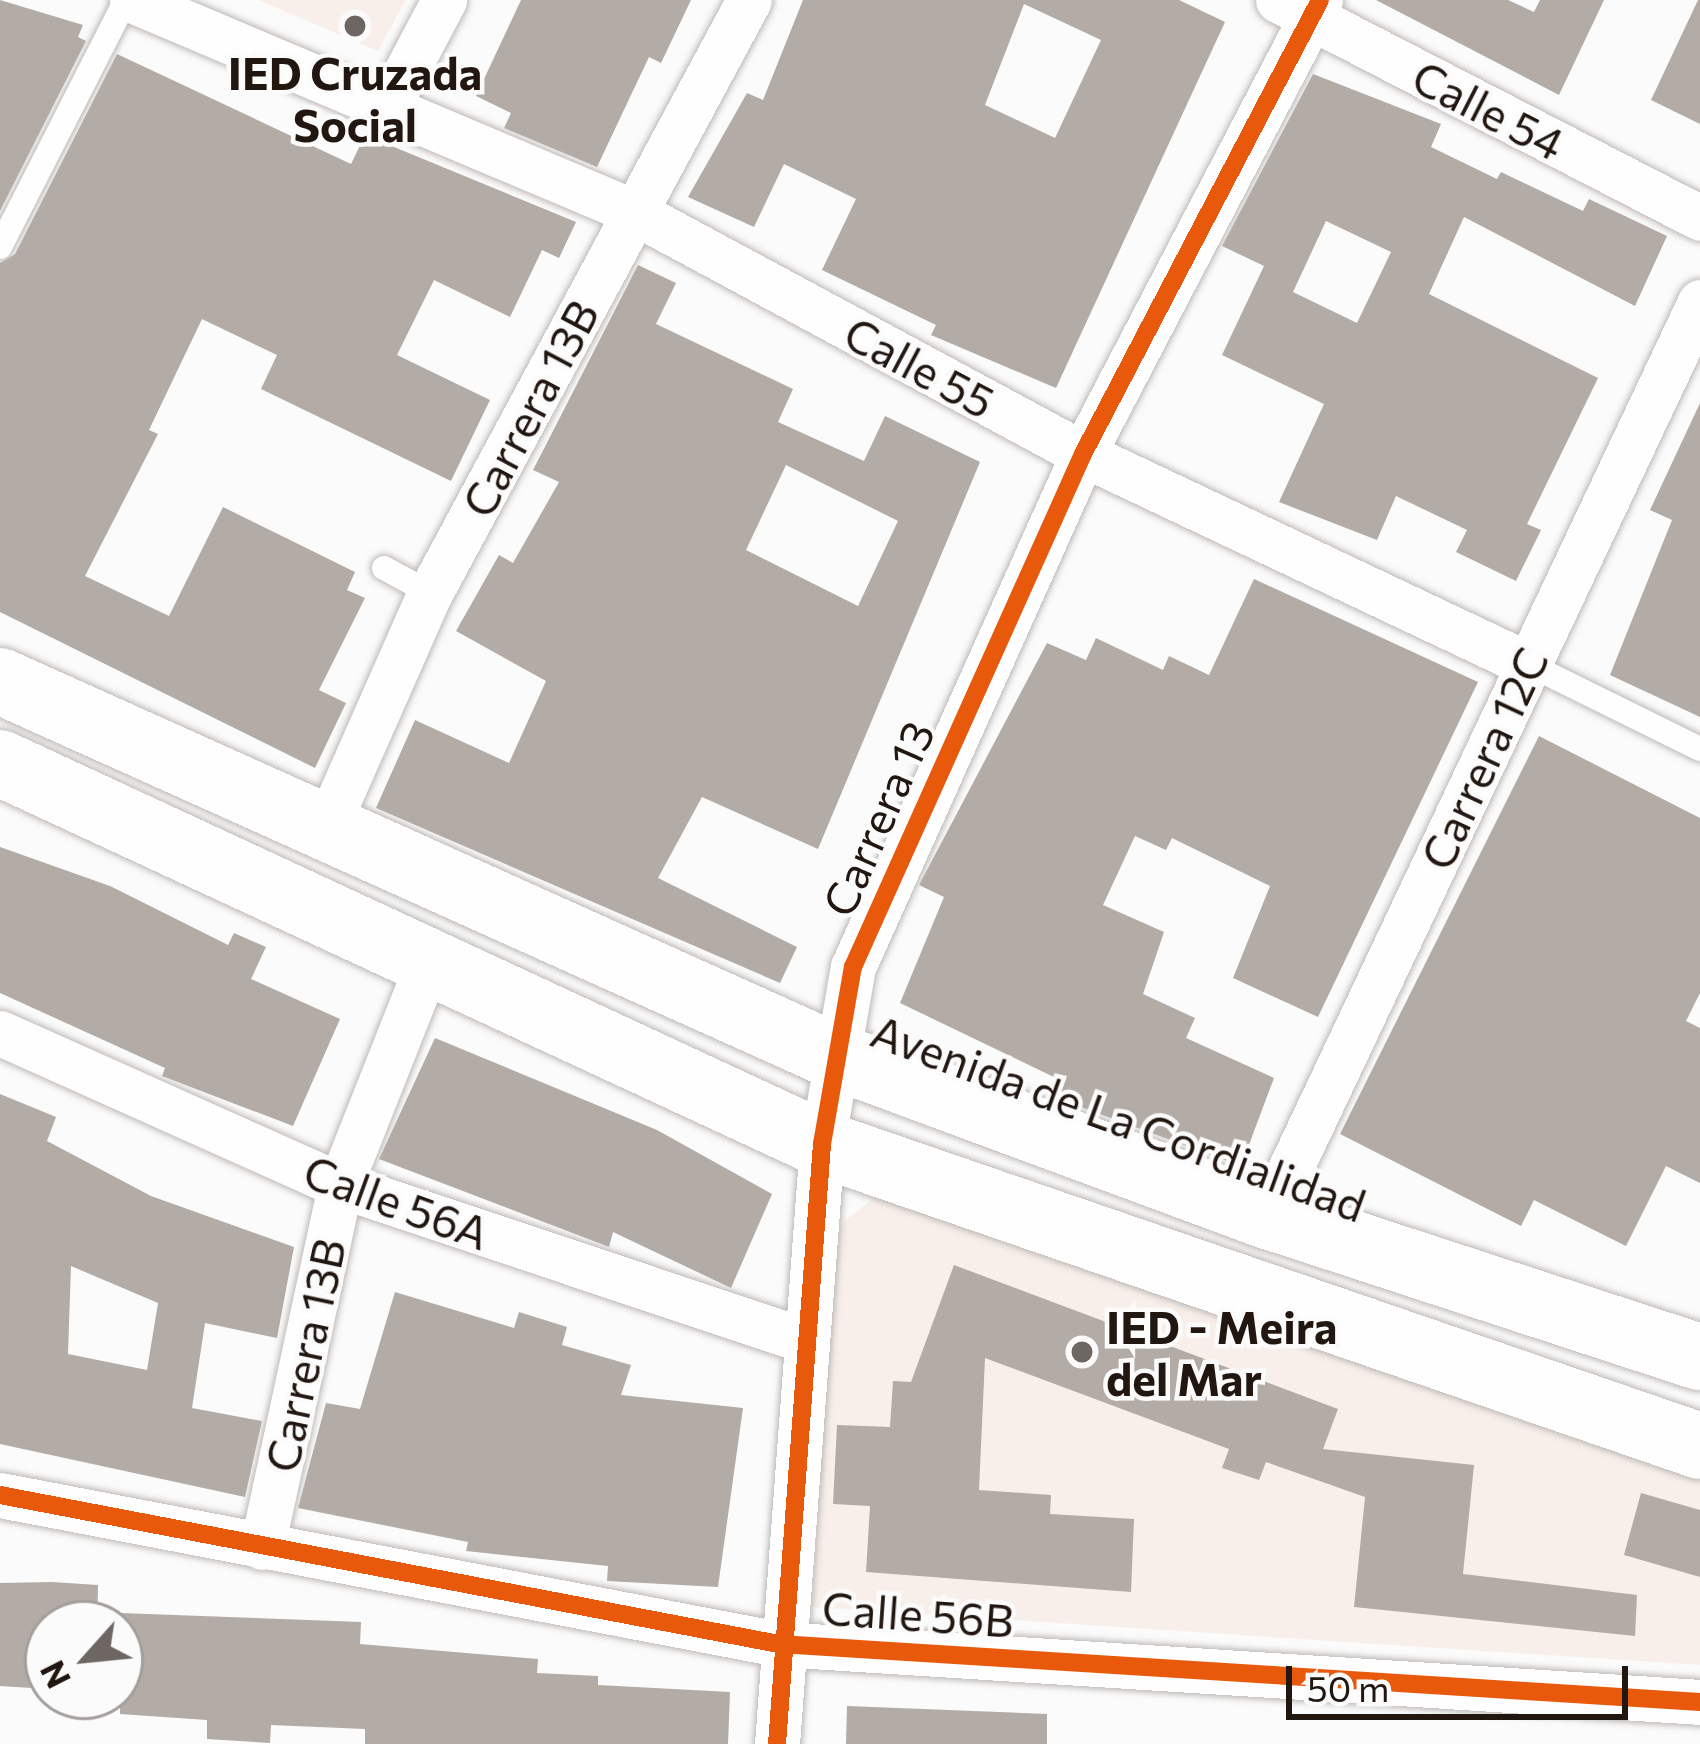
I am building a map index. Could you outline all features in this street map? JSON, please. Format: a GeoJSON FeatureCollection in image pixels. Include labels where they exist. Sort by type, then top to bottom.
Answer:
{"type":"FeatureCollection","features":[{"type":"Feature","properties":{"kind":"main road","name":"Avenida de La Cordialidad"},"geometry":{"type":"LineString","coordinates":[[0,681],[832,1055],[1268,1216],[1700,1357]]}},
{"type":"Feature","properties":{"kind":"main road"},"geometry":{"type":"LineString","coordinates":[[0,763],[821,1144],[1700,1446]]}},
{"type":"Feature","properties":{"kind":"street","name":"Calle 55"},"geometry":{"type":"LineString","coordinates":[[129,0],[389,104],[634,212],[1083,454],[1526,663]]}},
{"type":"Feature","properties":{"kind":"street"},"geometry":{"type":"LineString","coordinates":[[389,104],[444,0]]}},
{"type":"Feature","properties":{"kind":"street","name":"Carrera 13B"},"geometry":{"type":"LineString","coordinates":[[327,826],[430,593],[749,0]]}},
{"type":"Feature","properties":{"kind":"street","name":"Calle 54"},"geometry":{"type":"LineString","coordinates":[[1303,6],[1700,218]]}},
{"type":"Feature","properties":{"kind":"street","name":"Carrera 13"},"geometry":{"type":"LineString","coordinates":[[777,1744],[778,1644],[821,1144],[832,1055],[853,967],[1083,454],[1303,6]]}},
{"type":"Feature","properties":{"kind":"street","name":"Carrera 12C"},"geometry":{"type":"LineString","coordinates":[[1268,1216],[1700,302]]}},
{"type":"Feature","properties":{"kind":"street","name":"Carrera 13B"},"geometry":{"type":"LineString","coordinates":[[262,1547],[340,1185],[428,963]]}},
{"type":"Feature","properties":{"kind":"street","name":"Calle 56A"},"geometry":{"type":"LineString","coordinates":[[0,1033],[340,1185],[805,1341]]}},
{"type":"Feature","properties":{"kind":"street","name":"Calle 56B"},"geometry":{"type":"LineString","coordinates":[[0,1495],[778,1644],[1700,1702]]}},
{"type":"Feature","properties":{"kind":"lane"},"geometry":{"type":"LineString","coordinates":[[0,247],[129,0]]}},
{"type":"Feature","properties":{"kind":"lane"},"geometry":{"type":"LineString","coordinates":[[384,568],[430,593]]}},
{"type":"Feature","properties":{"kind":"lane","name":"Calle 55"},"geometry":{"type":"LineString","coordinates":[[1526,663],[1700,749]]}},
{"type":"Feature","properties":{"kind":"shaded area","name":"IED Cruzada Social"},"geometry":{"type":"Polygon","coordinates":[[[258,0],[406,0],[378,51],[258,0]]]}},
{"type":"Feature","properties":{"kind":"shaded area","name":"IED - Meira del Mar"},"geometry":{"type":"Polygon","coordinates":[[[878,1195],[1700,1477],[1700,1665],[812,1607],[837,1227],[878,1195]]]}},
{"type":"Feature","properties":{"kind":"building"},"geometry":{"type":"Polygon","coordinates":[[[0,0],[83,25],[78,37],[86,41],[0,211],[0,0]]]}},
{"type":"Feature","properties":{"kind":"building"},"geometry":{"type":"Polygon","coordinates":[[[521,0],[691,0],[661,63],[649,57],[597,167],[504,128],[511,113],[476,96],[521,0]]]}},
{"type":"Feature","properties":{"kind":"building"},"geometry":{"type":"Polygon","coordinates":[[[803,0],[1179,0],[1225,22],[1056,388],[931,335],[936,325],[822,270],[856,199],[784,164],[754,227],[688,197],[747,93],[763,100],[803,0]],[[1024,4],[985,105],[1055,138],[1101,40],[1024,4]]]}},
{"type":"Feature","properties":{"kind":"building"},"geometry":{"type":"Polygon","coordinates":[[[1376,0],[1508,0],[1534,12],[1540,0],[1604,0],[1559,95],[1376,0]]]}},
{"type":"Feature","properties":{"kind":"building"},"geometry":{"type":"Polygon","coordinates":[[[1700,0],[1700,124],[1651,100],[1700,0]]]}},
{"type":"Feature","properties":{"kind":"building"},"geometry":{"type":"Polygon","coordinates":[[[117,54],[351,164],[365,135],[576,222],[559,258],[542,250],[510,317],[434,280],[397,355],[490,400],[451,481],[261,389],[277,355],[202,319],[149,430],[158,434],[85,576],[169,616],[223,507],[355,572],[347,590],[365,598],[319,690],[346,703],[315,768],[0,612],[0,263],[15,254],[117,54]]]}},
{"type":"Feature","properties":{"kind":"building"},"geometry":{"type":"Polygon","coordinates":[[[1313,74],[1441,124],[1431,147],[1497,179],[1501,172],[1583,211],[1589,199],[1667,236],[1635,306],[1464,217],[1429,294],[1598,378],[1527,524],[1541,530],[1516,581],[1456,552],[1467,530],[1396,496],[1377,540],[1279,502],[1324,404],[1222,355],[1264,266],[1222,246],[1313,74]],[[1326,221],[1293,292],[1357,323],[1391,252],[1326,221]]]}},
{"type":"Feature","properties":{"kind":"building"},"geometry":{"type":"Polygon","coordinates":[[[638,265],[676,283],[656,324],[793,389],[778,422],[864,461],[885,416],[980,462],[818,849],[702,797],[658,878],[797,947],[780,983],[376,808],[415,720],[509,763],[546,681],[456,631],[499,555],[513,563],[559,482],[533,470],[638,265]],[[786,465],[746,550],[858,606],[898,521],[786,465]]]}},
{"type":"Feature","properties":{"kind":"building"},"geometry":{"type":"Polygon","coordinates":[[[1700,403],[1700,717],[1610,675],[1672,520],[1650,510],[1700,403]]]}},
{"type":"Feature","properties":{"kind":"building"},"geometry":{"type":"Polygon","coordinates":[[[1254,579],[1478,682],[1318,1017],[1233,978],[1270,886],[1172,838],[1166,850],[1135,836],[1103,905],[1164,932],[1143,994],[1195,1018],[1186,1038],[1274,1078],[1241,1166],[1048,1095],[1056,1078],[900,1003],[944,897],[919,885],[1047,643],[1086,660],[1096,638],[1163,670],[1169,656],[1209,675],[1254,579]]]}},
{"type":"Feature","properties":{"kind":"building"},"geometry":{"type":"Polygon","coordinates":[[[1539,736],[1700,818],[1700,993],[1686,1021],[1700,1028],[1700,1183],[1666,1166],[1626,1246],[1534,1200],[1521,1226],[1340,1134],[1539,736]]]}},
{"type":"Feature","properties":{"kind":"building"},"geometry":{"type":"Polygon","coordinates":[[[0,847],[110,886],[228,945],[234,933],[266,947],[251,979],[340,1019],[293,1126],[162,1076],[165,1068],[0,993],[0,847]]]}},
{"type":"Feature","properties":{"kind":"building"},"geometry":{"type":"Polygon","coordinates":[[[435,1038],[657,1130],[772,1194],[731,1288],[613,1232],[609,1247],[379,1159],[435,1038]]]}},
{"type":"Feature","properties":{"kind":"building"},"geometry":{"type":"Polygon","coordinates":[[[0,1094],[56,1117],[47,1141],[151,1196],[294,1247],[277,1338],[205,1323],[192,1408],[262,1421],[245,1497],[0,1444],[0,1094]],[[71,1266],[68,1354],[147,1370],[158,1303],[71,1266]]]}},
{"type":"Feature","properties":{"kind":"building"},"geometry":{"type":"Polygon","coordinates":[[[954,1265],[1338,1409],[1323,1449],[1474,1465],[1463,1574],[1637,1595],[1635,1636],[1354,1607],[1365,1497],[1266,1462],[1259,1480],[1222,1468],[1229,1449],[985,1358],[979,1490],[1051,1495],[1050,1514],[1134,1519],[1131,1592],[866,1572],[870,1506],[833,1504],[837,1425],[890,1427],[893,1381],[911,1382],[954,1265]]]}},
{"type":"Feature","properties":{"kind":"building"},"geometry":{"type":"Polygon","coordinates":[[[395,1292],[514,1328],[519,1312],[567,1327],[562,1345],[631,1365],[621,1395],[743,1408],[718,1587],[607,1581],[608,1566],[466,1551],[468,1542],[298,1508],[326,1403],[360,1409],[395,1292]]]}},
{"type":"Feature","properties":{"kind":"building"},"geometry":{"type":"Polygon","coordinates":[[[1641,1493],[1700,1510],[1700,1577],[1624,1555],[1641,1493]]]}},
{"type":"Feature","properties":{"kind":"building"},"geometry":{"type":"Polygon","coordinates":[[[0,1583],[98,1585],[98,1600],[24,1600],[24,1688],[0,1686],[0,1583]]]}},
{"type":"Feature","properties":{"kind":"building"},"geometry":{"type":"Polygon","coordinates":[[[144,1614],[361,1622],[360,1644],[538,1659],[537,1673],[598,1676],[598,1685],[730,1692],[728,1744],[365,1744],[365,1729],[271,1725],[270,1743],[207,1739],[207,1720],[144,1716],[144,1614]]]}},
{"type":"Feature","properties":{"kind":"building"},"geometry":{"type":"Polygon","coordinates":[[[847,1706],[1047,1714],[1047,1744],[846,1744],[847,1706]]]}},
{"type":"Feature","properties":{"kind":"cycle path"},"geometry":{"type":"LineString","coordinates":[[777,1744],[822,1144],[853,967],[1083,454],[1320,0]]}},
{"type":"Feature","properties":{"kind":"cycle path"},"geometry":{"type":"LineString","coordinates":[[0,1495],[779,1644],[1700,1702]]}},
{"type":"Feature","properties":{"kind":"place","name":"IED Cruzada Social"},"geometry":{"type":"Point","coordinates":[355,26]}},
{"type":"Feature","properties":{"kind":"place","name":"IED - Meira del Mar"},"geometry":{"type":"Point","coordinates":[1082,1352]}}]}
